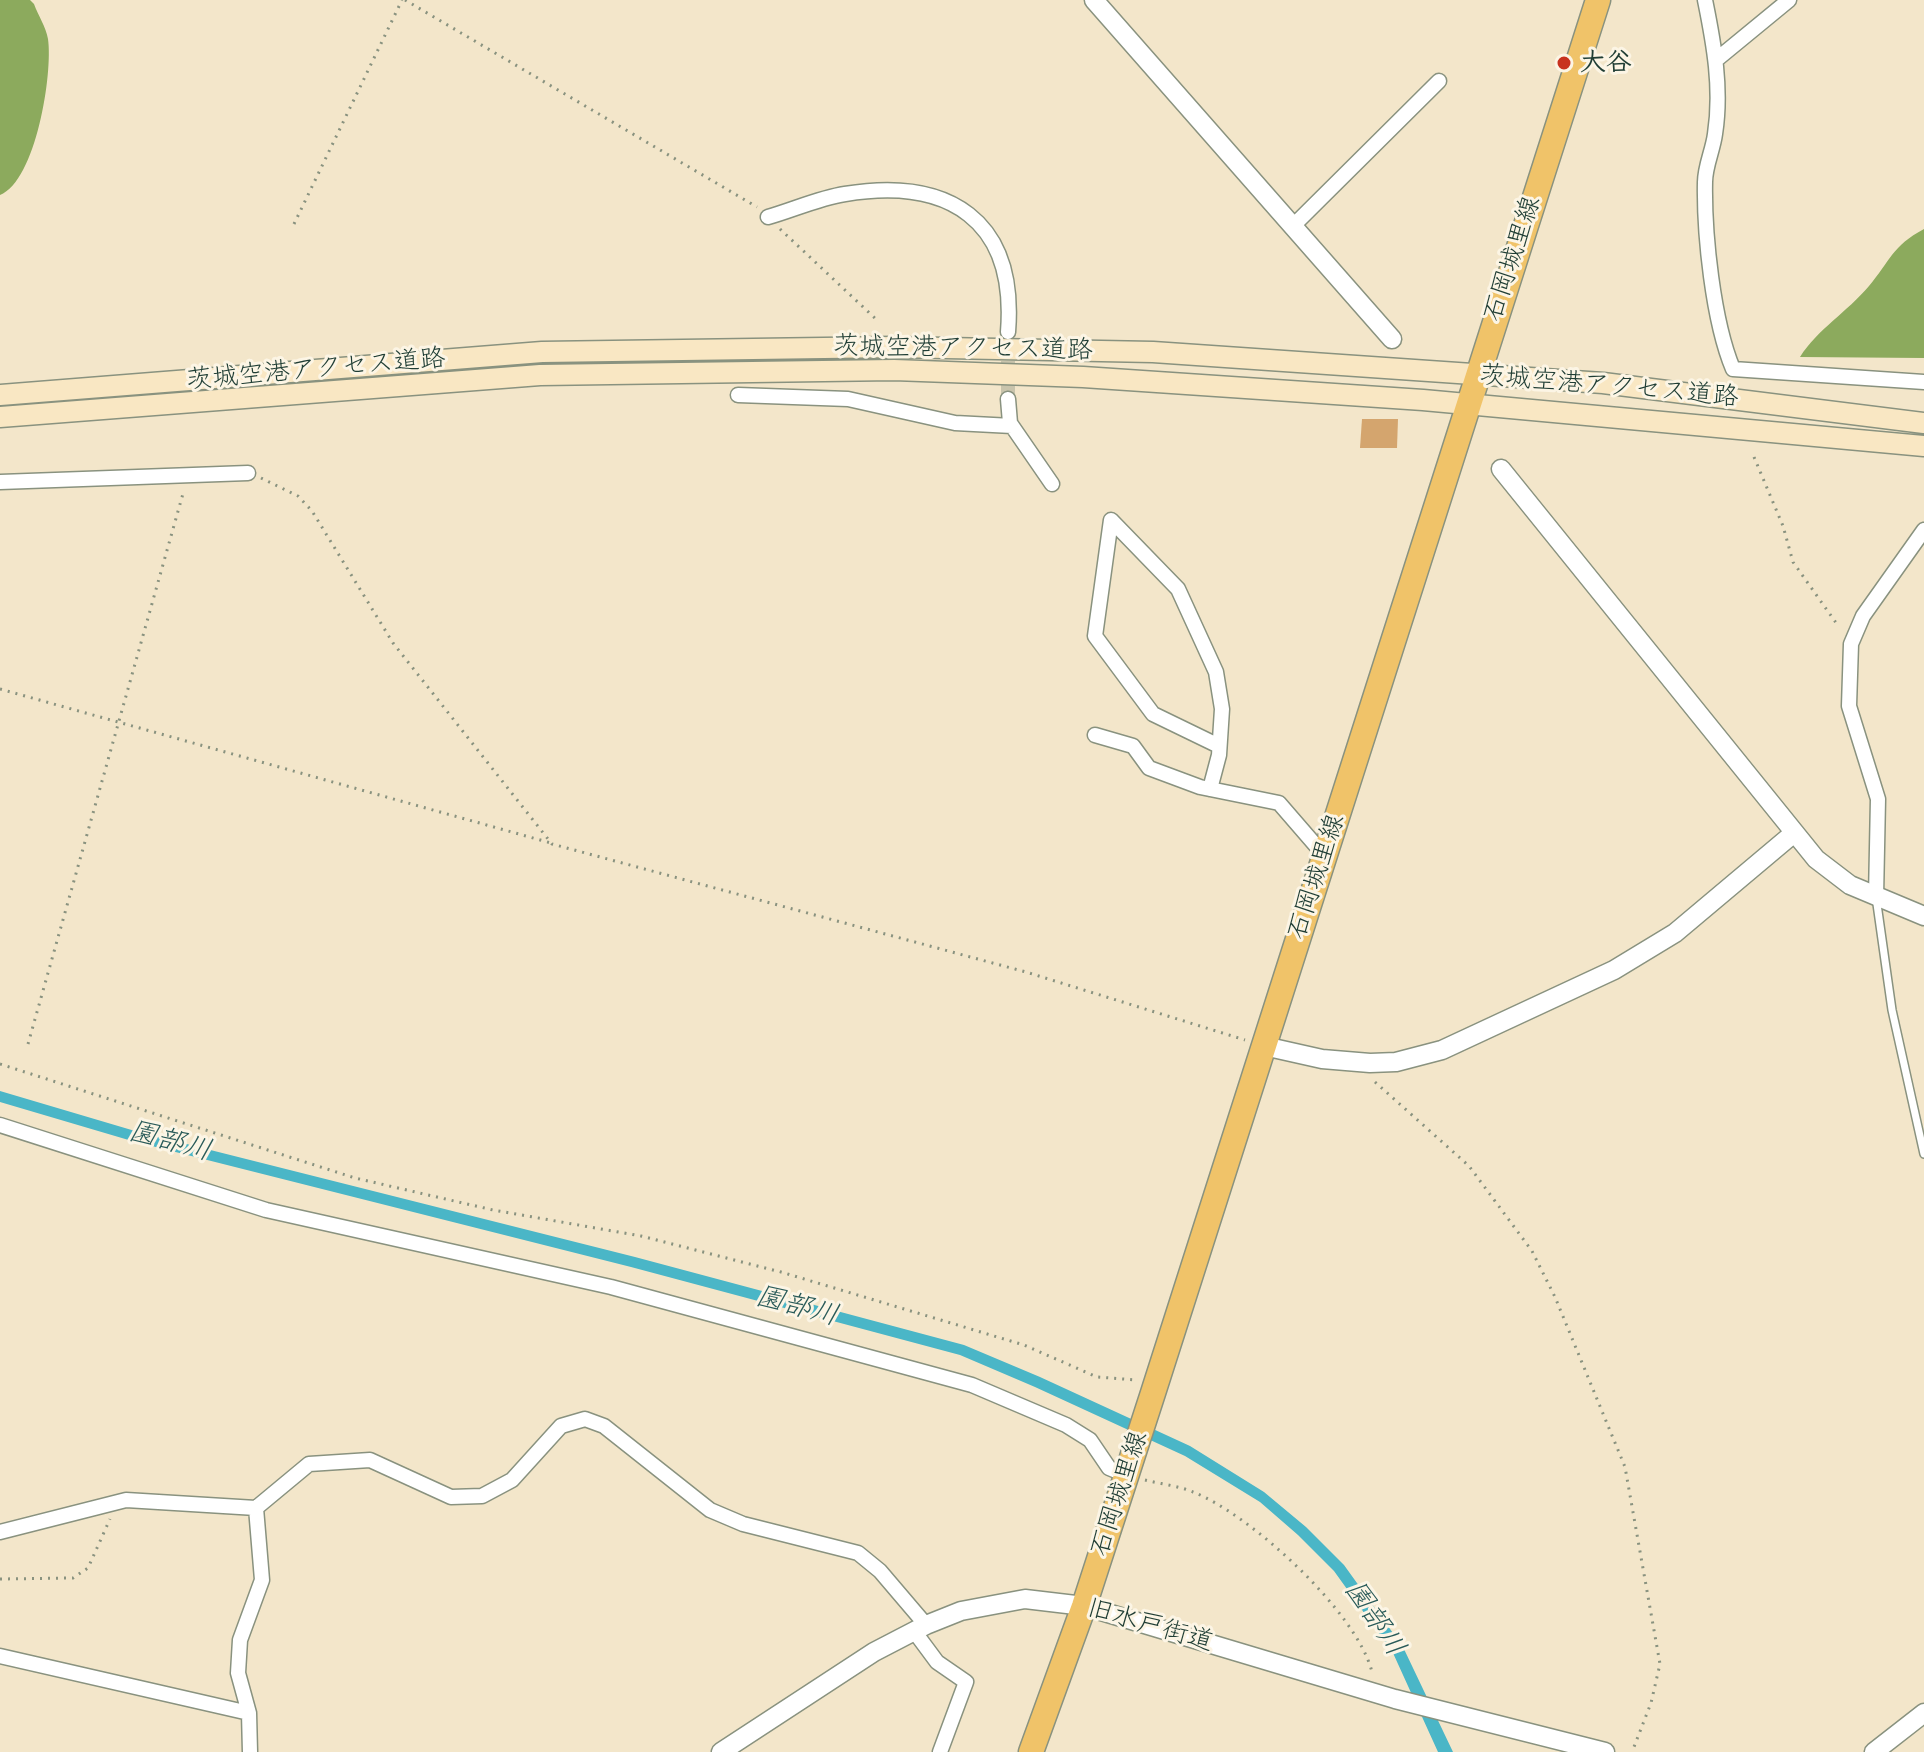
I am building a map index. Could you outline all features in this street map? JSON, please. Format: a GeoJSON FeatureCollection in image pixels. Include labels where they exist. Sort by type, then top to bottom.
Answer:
{"type":"FeatureCollection","features":[{"type":"Feature","properties":{"kind":"main road","name":"石岡城里線"},"geometry":{"type":"LineString","coordinates":[[1031,1752],[1084,1606],[1129,1465],[1145,1386],[1264,1046],[1598,0]]}},
{"type":"Feature","properties":{"kind":"main road","name":"茨城空港アクセス道路"},"geometry":{"type":"LineString","coordinates":[[0,395],[542,352],[695,347],[1153,352],[1721,395],[1924,423]]}},
{"type":"Feature","properties":{"kind":"main road","name":"茨城空港アクセス道路"},"geometry":{"type":"LineString","coordinates":[[0,417],[313,390],[540,375],[696,370],[894,370],[1083,377],[1467,404],[1924,446]]}},
{"type":"Feature","properties":{"kind":"street"},"geometry":{"type":"LineString","coordinates":[[1094,0],[1392,339]]}},
{"type":"Feature","properties":{"kind":"street"},"geometry":{"type":"LineString","coordinates":[[1705,0],[1716,60],[1715,134],[1705,177],[1705,227],[1724,347],[1733,369],[1924,382]]}},
{"type":"Feature","properties":{"kind":"street"},"geometry":{"type":"LineString","coordinates":[[1716,60],[1789,0]]}},
{"type":"Feature","properties":{"kind":"street"},"geometry":{"type":"LineString","coordinates":[[1292,227],[1439,81]]}},
{"type":"Feature","properties":{"kind":"street"},"geometry":{"type":"LineString","coordinates":[[768,217],[844,194],[921,191],[964,211],[978,218],[1003,259],[1010,304],[1008,332]]}},
{"type":"Feature","properties":{"kind":"street"},"geometry":{"type":"LineString","coordinates":[[738,395],[848,399],[955,423],[1012,426]]}},
{"type":"Feature","properties":{"kind":"street"},"geometry":{"type":"LineString","coordinates":[[1008,399],[1012,426],[1052,484]]}},
{"type":"Feature","properties":{"kind":"street"},"geometry":{"type":"LineString","coordinates":[[1501,469],[1794,833],[1831,873],[1876,897],[1924,916]]}},
{"type":"Feature","properties":{"kind":"street"},"geometry":{"type":"LineString","coordinates":[[0,482],[248,473]]}},
{"type":"Feature","properties":{"kind":"street"},"geometry":{"type":"LineString","coordinates":[[1210,789],[1219,746],[1222,709],[1216,672],[1178,589],[1111,520],[1095,636],[1153,714],[1219,746]]}},
{"type":"Feature","properties":{"kind":"street"},"geometry":{"type":"LineString","coordinates":[[1876,897],[1878,799],[1849,706],[1851,644],[1863,616],[1924,530]]}},
{"type":"Feature","properties":{"kind":"street"},"geometry":{"type":"LineString","coordinates":[[1095,735],[1133,746],[1149,768],[1210,789],[1279,803],[1324,855]]}},
{"type":"Feature","properties":{"kind":"street"},"geometry":{"type":"LineString","coordinates":[[1264,1046],[1322,1059],[1370,1063],[1396,1062],[1442,1050],[1614,970],[1675,933],[1794,833]]}},
{"type":"Feature","properties":{"kind":"street"},"geometry":{"type":"LineString","coordinates":[[0,1125],[266,1210],[611,1287],[972,1385],[1066,1425],[1090,1440],[1109,1468],[1129,1465]]}},
{"type":"Feature","properties":{"kind":"street"},"geometry":{"type":"LineString","coordinates":[[0,1532],[126,1500],[256,1508],[309,1464],[356,1460],[370,1460],[451,1497],[482,1496],[512,1480],[561,1426],[585,1419],[604,1426],[710,1510],[743,1524],[858,1553],[880,1571],[920,1628],[937,1662],[966,1682],[940,1752]]}},
{"type":"Feature","properties":{"kind":"street"},"geometry":{"type":"LineString","coordinates":[[250,1752],[249,1713],[238,1673],[240,1640],[262,1580],[256,1508]]}},
{"type":"Feature","properties":{"kind":"street","name":"旧水戸街道"},"geometry":{"type":"LineString","coordinates":[[721,1752],[874,1652],[920,1628],[1003,1601],[1041,1599],[1084,1606],[1395,1699],[1605,1752]]}},
{"type":"Feature","properties":{"kind":"street"},"geometry":{"type":"LineString","coordinates":[[0,1656],[249,1713]]}},
{"type":"Feature","properties":{"kind":"street"},"geometry":{"type":"LineString","coordinates":[[1874,1752],[1924,1713]]}},
{"type":"Feature","properties":{"kind":"lane"},"geometry":{"type":"LineString","coordinates":[[1876,897],[1892,1010],[1924,1154]]}},
{"type":"Feature","properties":{"kind":"path"},"geometry":{"type":"LineString","coordinates":[[294,224],[404,0],[750,201],[878,321]]}},
{"type":"Feature","properties":{"kind":"path"},"geometry":{"type":"LineString","coordinates":[[1754,457],[1783,526],[1793,562],[1851,644]]}},
{"type":"Feature","properties":{"kind":"path"},"geometry":{"type":"LineString","coordinates":[[248,473],[298,496],[312,511],[393,643],[552,844]]}},
{"type":"Feature","properties":{"kind":"path"},"geometry":{"type":"LineString","coordinates":[[28,1044],[188,475]]}},
{"type":"Feature","properties":{"kind":"path"},"geometry":{"type":"LineString","coordinates":[[0,689],[552,844],[1026,972],[1264,1046]]}},
{"type":"Feature","properties":{"kind":"path"},"geometry":{"type":"LineString","coordinates":[[1370,1063],[1378,1087],[1469,1166],[1532,1251],[1562,1312],[1625,1467],[1660,1664],[1651,1703],[1632,1752]]}},
{"type":"Feature","properties":{"kind":"path"},"geometry":{"type":"LineString","coordinates":[[0,1064],[355,1178],[493,1210],[641,1236],[781,1272],[1024,1345],[1097,1377],[1145,1386]]}},
{"type":"Feature","properties":{"kind":"path"},"geometry":{"type":"LineString","coordinates":[[1129,1465],[1193,1491],[1241,1519],[1285,1555],[1358,1640],[1370,1666],[1377,1693]]}},
{"type":"Feature","properties":{"kind":"path"},"geometry":{"type":"LineString","coordinates":[[0,1579],[73,1578],[88,1568],[110,1519],[110,1504]]}},
{"type":"Feature","properties":{"kind":"green space"},"geometry":{"type":"Polygon","coordinates":[[[0,0],[30,0],[34,4],[47,35],[49,55],[45,100],[32,148],[13,186],[0,195],[0,0]]]}},
{"type":"Feature","properties":{"kind":"green space"},"geometry":{"type":"Polygon","coordinates":[[[1924,229],[1924,358],[1800,357],[1815,338],[1869,286],[1898,248],[1924,229]]]}},
{"type":"Feature","properties":{"kind":"water","name":"園部川"},"geometry":{"type":"Polygon","coordinates":[[[0,1091],[135,1131],[635,1257],[964,1345],[1040,1377],[1190,1446],[1264,1492],[1306,1527],[1344,1565],[1403,1647],[1453,1752],[1438,1752],[1393,1653],[1334,1571],[1298,1535],[1260,1502],[1185,1456],[1035,1387],[960,1355],[631,1267],[132,1141],[0,1102],[0,1091]]]}},
{"type":"Feature","properties":{"kind":"building"},"geometry":{"type":"Polygon","coordinates":[[[1362,419],[1398,419],[1397,448],[1360,448],[1362,419]]]}},
{"type":"Feature","properties":{"kind":"tunnel"},"geometry":{"type":"LineString","coordinates":[[1008,340],[1008,399]]}},
{"type":"Feature","properties":{"kind":"place","name":"大谷"},"geometry":{"type":"Point","coordinates":[1564,63]}}]}
